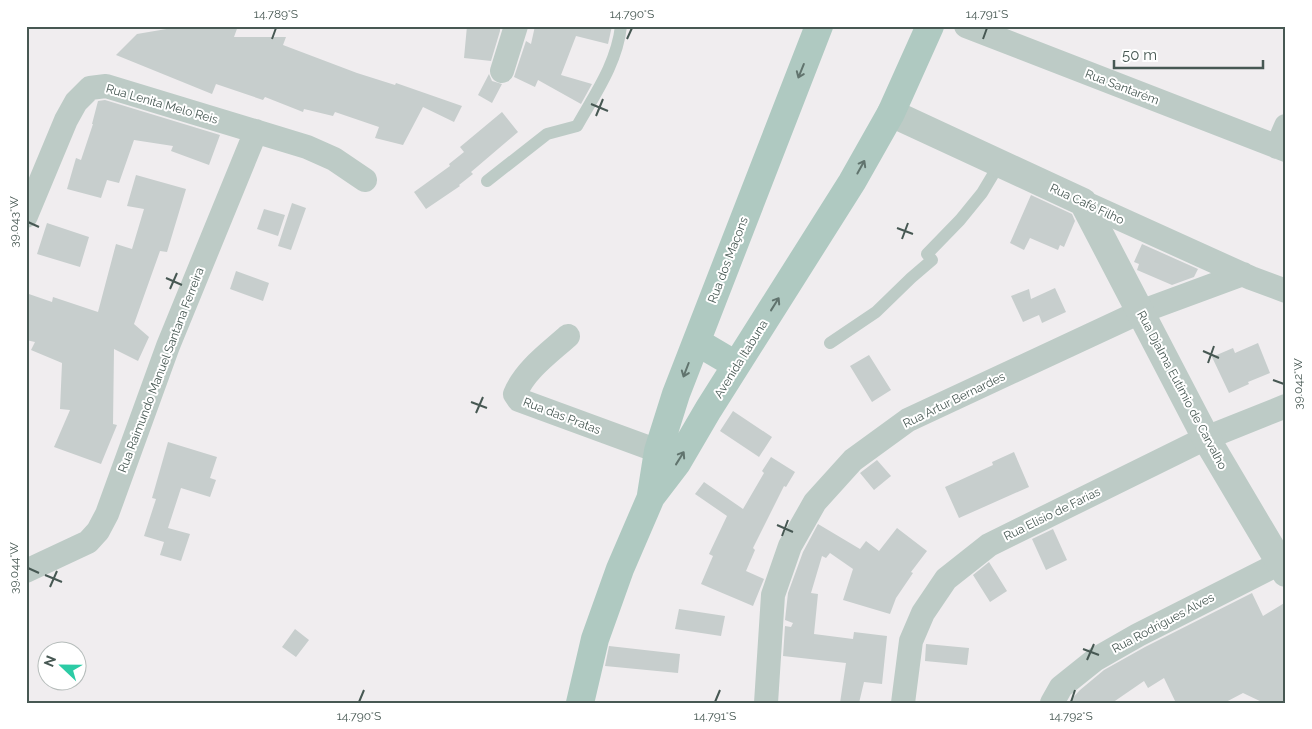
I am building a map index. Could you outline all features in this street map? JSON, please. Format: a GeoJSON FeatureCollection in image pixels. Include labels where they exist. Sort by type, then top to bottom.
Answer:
{"type":"FeatureCollection","features":[{"type":"Feature","properties":{"kind":"main road","name":"Rua dos Maçons"},"geometry":{"type":"LineString","coordinates":[[651,497],[658,451],[676,394],[819,26]]}},
{"type":"Feature","properties":{"kind":"main road","name":"Avenida Itabuna"},"geometry":{"type":"LineString","coordinates":[[580,703],[595,640],[620,569],[651,497],[677,463],[852,182],[891,113],[930,26]]}},
{"type":"Feature","properties":{"kind":"main road"},"geometry":{"type":"LineString","coordinates":[[696,342],[736,366]]}},
{"type":"Feature","properties":{"kind":"street"},"geometry":{"type":"LineString","coordinates":[[502,71],[516,26]]}},
{"type":"Feature","properties":{"kind":"street","name":"Rua Santarém"},"geometry":{"type":"LineString","coordinates":[[966,26],[1283,141]]}},
{"type":"Feature","properties":{"kind":"street","name":"Rua Lenita Melo Reis"},"geometry":{"type":"LineString","coordinates":[[26,216],[66,120],[76,102],[90,88],[106,86],[307,147],[334,159],[365,180]]}},
{"type":"Feature","properties":{"kind":"street","name":"Rua Café Filho"},"geometry":{"type":"LineString","coordinates":[[891,113],[1243,274],[1286,291]]}},
{"type":"Feature","properties":{"kind":"street","name":"Rua Raimundo Manuel Santana Ferreira"},"geometry":{"type":"LineString","coordinates":[[26,571],[88,542],[98,531],[107,514],[168,346],[256,132]]}},
{"type":"Feature","properties":{"kind":"street","name":"Rua Djalma Eutímio de Carvalho"},"geometry":{"type":"LineString","coordinates":[[1084,202],[1206,438],[1284,565]]}},
{"type":"Feature","properties":{"kind":"street","name":"Rua Artur Bernardes"},"geometry":{"type":"LineString","coordinates":[[766,703],[773,595],[790,546],[815,502],[853,460],[908,420],[1140,312],[1243,274]]}},
{"type":"Feature","properties":{"kind":"street","name":"Rua das Pratas"},"geometry":{"type":"LineString","coordinates":[[568,336],[538,363],[518,387],[515,394],[519,400],[658,451]]}},
{"type":"Feature","properties":{"kind":"street","name":"Rua Elisio de Farias"},"geometry":{"type":"LineString","coordinates":[[903,703],[911,641],[923,613],[946,579],[989,545],[1206,438],[1286,406]]}},
{"type":"Feature","properties":{"kind":"street","name":"Rua Rodrigues Alves"},"geometry":{"type":"LineString","coordinates":[[1052,703],[1061,687],[1096,659],[1138,635],[1284,565]]}},
{"type":"Feature","properties":{"kind":"lane"},"geometry":{"type":"LineString","coordinates":[[487,181],[547,134],[576,126],[604,79],[619,44],[621,26]]}},
{"type":"Feature","properties":{"kind":"lane"},"geometry":{"type":"LineString","coordinates":[[830,343],[876,312],[932,260],[927,254],[960,220],[982,193],[1000,163]]}},
{"type":"Feature","properties":{"kind":"building"},"geometry":{"type":"Polygon","coordinates":[[[184,26],[238,26],[234,37],[286,37],[283,45],[357,73],[395,85],[396,83],[462,106],[454,122],[423,107],[403,145],[375,138],[379,127],[335,112],[333,116],[304,109],[303,112],[265,97],[263,100],[216,84],[212,94],[116,55],[137,34],[184,26]]]}},
{"type":"Feature","properties":{"kind":"building"},"geometry":{"type":"Polygon","coordinates":[[[467,26],[500,26],[491,61],[464,58],[467,26]]]}},
{"type":"Feature","properties":{"kind":"building"},"geometry":{"type":"Polygon","coordinates":[[[535,26],[561,29],[561,26],[612,26],[608,44],[576,36],[561,75],[592,84],[581,104],[538,80],[535,87],[514,77],[526,41],[531,44],[535,26]]]}},
{"type":"Feature","properties":{"kind":"building"},"geometry":{"type":"Polygon","coordinates":[[[489,74],[492,81],[502,84],[492,103],[478,95],[489,74]]]}},
{"type":"Feature","properties":{"kind":"building"},"geometry":{"type":"Polygon","coordinates":[[[105,100],[220,135],[209,165],[171,151],[173,146],[134,140],[119,183],[107,180],[101,198],[67,189],[76,158],[81,160],[93,124],[98,101],[105,100]]]}},
{"type":"Feature","properties":{"kind":"building"},"geometry":{"type":"Polygon","coordinates":[[[502,112],[518,132],[471,172],[473,174],[460,186],[426,209],[414,192],[450,166],[449,164],[464,152],[460,147],[502,112]]]}},
{"type":"Feature","properties":{"kind":"building"},"geometry":{"type":"Polygon","coordinates":[[[136,175],[186,189],[167,252],[160,251],[134,324],[149,337],[138,361],[114,349],[113,424],[117,425],[101,464],[54,447],[70,410],[60,409],[62,363],[31,350],[35,342],[26,340],[26,293],[52,302],[53,297],[98,312],[116,244],[132,249],[144,209],[127,206],[136,175]]]}},
{"type":"Feature","properties":{"kind":"building"},"geometry":{"type":"Polygon","coordinates":[[[1031,195],[1072,214],[1075,221],[1064,247],[1060,245],[1058,250],[1030,238],[1024,250],[1010,243],[1031,195]]]}},
{"type":"Feature","properties":{"kind":"building"},"geometry":{"type":"Polygon","coordinates":[[[292,203],[306,208],[291,250],[278,246],[292,203]]]}},
{"type":"Feature","properties":{"kind":"building"},"geometry":{"type":"Polygon","coordinates":[[[264,209],[285,215],[278,236],[257,229],[264,209]]]}},
{"type":"Feature","properties":{"kind":"building"},"geometry":{"type":"Polygon","coordinates":[[[47,223],[89,237],[80,267],[37,254],[47,223]]]}},
{"type":"Feature","properties":{"kind":"building"},"geometry":{"type":"Polygon","coordinates":[[[1142,244],[1198,269],[1194,277],[1172,285],[1137,270],[1139,264],[1134,262],[1142,244]]]}},
{"type":"Feature","properties":{"kind":"building"},"geometry":{"type":"Polygon","coordinates":[[[236,271],[269,283],[263,301],[230,289],[236,271]]]}},
{"type":"Feature","properties":{"kind":"building"},"geometry":{"type":"Polygon","coordinates":[[[1055,288],[1066,312],[1042,323],[1039,315],[1023,322],[1011,296],[1029,289],[1031,299],[1055,288]]]}},
{"type":"Feature","properties":{"kind":"building"},"geometry":{"type":"Polygon","coordinates":[[[1258,343],[1270,373],[1248,382],[1249,384],[1229,393],[1212,357],[1233,348],[1235,353],[1258,343]]]}},
{"type":"Feature","properties":{"kind":"building"},"geometry":{"type":"Polygon","coordinates":[[[869,355],[891,390],[872,402],[850,366],[869,355]]]}},
{"type":"Feature","properties":{"kind":"building"},"geometry":{"type":"Polygon","coordinates":[[[733,411],[772,437],[759,457],[720,431],[733,411]]]}},
{"type":"Feature","properties":{"kind":"building"},"geometry":{"type":"Polygon","coordinates":[[[168,442],[217,457],[210,478],[216,480],[210,497],[181,488],[168,528],[190,534],[181,561],[160,555],[164,542],[144,536],[156,499],[152,498],[168,442]]]}},
{"type":"Feature","properties":{"kind":"building"},"geometry":{"type":"Polygon","coordinates":[[[1014,452],[1029,487],[959,518],[945,487],[993,465],[992,462],[1014,452]]]}},
{"type":"Feature","properties":{"kind":"building"},"geometry":{"type":"Polygon","coordinates":[[[771,457],[795,472],[786,487],[784,486],[753,548],[755,550],[746,571],[764,579],[753,606],[701,584],[713,556],[709,554],[727,516],[695,494],[704,482],[743,509],[771,457]]]}},
{"type":"Feature","properties":{"kind":"building"},"geometry":{"type":"Polygon","coordinates":[[[877,460],[891,476],[874,490],[860,473],[877,460]]]}},
{"type":"Feature","properties":{"kind":"building"},"geometry":{"type":"Polygon","coordinates":[[[818,524],[860,549],[866,541],[879,551],[897,528],[927,551],[911,572],[913,573],[896,598],[890,614],[843,600],[853,569],[830,553],[826,558],[822,556],[811,593],[818,594],[814,634],[853,639],[854,632],[887,636],[882,684],[864,682],[859,703],[840,703],[846,663],[783,656],[785,626],[791,627],[793,623],[785,620],[788,593],[803,552],[818,524]]]}},
{"type":"Feature","properties":{"kind":"building"},"geometry":{"type":"Polygon","coordinates":[[[1053,529],[1067,560],[1046,570],[1032,539],[1053,529]]]}},
{"type":"Feature","properties":{"kind":"building"},"geometry":{"type":"Polygon","coordinates":[[[989,562],[1007,591],[990,602],[973,575],[989,562]]]}},
{"type":"Feature","properties":{"kind":"building"},"geometry":{"type":"Polygon","coordinates":[[[1252,593],[1263,616],[1286,602],[1286,703],[1264,703],[1243,693],[1224,703],[1176,703],[1164,678],[1148,688],[1144,681],[1112,703],[1068,703],[1104,670],[1252,593]]]}},
{"type":"Feature","properties":{"kind":"building"},"geometry":{"type":"Polygon","coordinates":[[[679,609],[725,616],[721,636],[675,629],[679,609]]]}},
{"type":"Feature","properties":{"kind":"building"},"geometry":{"type":"Polygon","coordinates":[[[295,629],[309,640],[296,657],[282,647],[295,629]]]}},
{"type":"Feature","properties":{"kind":"building"},"geometry":{"type":"Polygon","coordinates":[[[926,644],[969,648],[967,665],[925,661],[926,644]]]}},
{"type":"Feature","properties":{"kind":"building"},"geometry":{"type":"Polygon","coordinates":[[[609,646],[680,654],[678,673],[605,666],[609,646]]]}}]}
